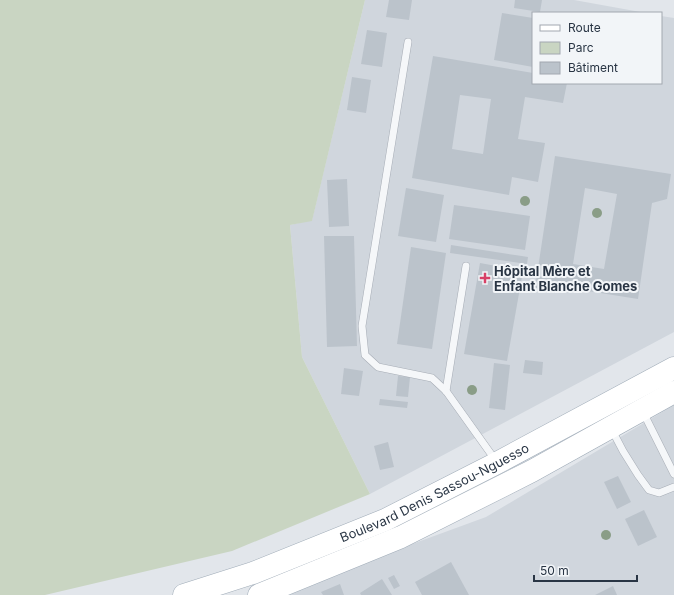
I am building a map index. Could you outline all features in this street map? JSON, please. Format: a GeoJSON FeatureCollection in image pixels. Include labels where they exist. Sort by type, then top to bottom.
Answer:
{"type":"FeatureCollection","features":[{"type":"Feature","properties":{"kind":"main road","name":"Boulevard Denis Sassou-Nguesso"},"geometry":{"type":"LineString","coordinates":[[184,595],[253,573],[385,520],[497,463],[674,368]]}},
{"type":"Feature","properties":{"kind":"main road","name":"Boulevard Denis Sassou-Nguesso"},"geometry":{"type":"LineString","coordinates":[[259,595],[401,537],[532,471],[674,392]]}},
{"type":"Feature","properties":{"kind":"lane"},"geometry":{"type":"LineString","coordinates":[[408,42],[362,326],[365,355],[378,367],[432,378],[446,391],[497,463]]}},
{"type":"Feature","properties":{"kind":"lane"},"geometry":{"type":"LineString","coordinates":[[446,391],[466,266]]}},
{"type":"Feature","properties":{"kind":"lane"},"geometry":{"type":"LineString","coordinates":[[642,409],[674,474]]}},
{"type":"Feature","properties":{"kind":"lane"},"geometry":{"type":"LineString","coordinates":[[611,427],[623,451],[649,490],[659,493],[674,487]]}},
{"type":"Feature","properties":{"kind":"shaded area","name":"Hôpital Mère et Enfant Blanche Gomes"},"geometry":{"type":"Polygon","coordinates":[[[365,0],[574,0],[640,12],[532,12],[532,84],[662,84],[662,16],[674,18],[674,332],[370,494],[302,357],[290,225],[312,220],[365,0]]]}},
{"type":"Feature","properties":{"kind":"shaded area"},"geometry":{"type":"Polygon","coordinates":[[[674,405],[674,595],[273,595],[486,517],[674,405]]]}},
{"type":"Feature","properties":{"kind":"green space"},"geometry":{"type":"Polygon","coordinates":[[[0,0],[365,0],[312,221],[290,225],[302,357],[370,494],[232,551],[45,595],[0,595],[0,0]]]}},
{"type":"Feature","properties":{"kind":"building"},"geometry":{"type":"Polygon","coordinates":[[[389,0],[412,0],[409,20],[386,17],[389,0]]]}},
{"type":"Feature","properties":{"kind":"building"},"geometry":{"type":"Polygon","coordinates":[[[515,0],[542,0],[540,12],[514,8],[515,0]]]}},
{"type":"Feature","properties":{"kind":"building"},"geometry":{"type":"Polygon","coordinates":[[[502,13],[532,18],[532,67],[494,60],[502,13]]]}},
{"type":"Feature","properties":{"kind":"building"},"geometry":{"type":"Polygon","coordinates":[[[367,30],[387,33],[382,67],[361,64],[367,30]]]}},
{"type":"Feature","properties":{"kind":"building"},"geometry":{"type":"Polygon","coordinates":[[[433,56],[532,73],[532,84],[567,84],[563,103],[525,97],[518,139],[545,143],[538,182],[512,177],[509,195],[412,178],[433,56]],[[460,95],[452,149],[483,154],[491,99],[460,95]]]}},
{"type":"Feature","properties":{"kind":"building"},"geometry":{"type":"Polygon","coordinates":[[[352,77],[371,80],[366,113],[347,110],[352,77]]]}},
{"type":"Feature","properties":{"kind":"building"},"geometry":{"type":"Polygon","coordinates":[[[555,156],[671,174],[667,199],[652,203],[638,299],[569,288],[569,293],[535,288],[555,156]],[[585,188],[573,264],[604,269],[617,194],[585,188]]]}},
{"type":"Feature","properties":{"kind":"building"},"geometry":{"type":"Polygon","coordinates":[[[347,179],[349,226],[329,227],[327,180],[347,179]]]}},
{"type":"Feature","properties":{"kind":"building"},"geometry":{"type":"Polygon","coordinates":[[[406,188],[444,195],[436,242],[398,236],[406,188]]]}},
{"type":"Feature","properties":{"kind":"building"},"geometry":{"type":"Polygon","coordinates":[[[454,205],[530,216],[525,250],[449,239],[454,205]]]}},
{"type":"Feature","properties":{"kind":"building"},"geometry":{"type":"Polygon","coordinates":[[[324,236],[354,236],[357,346],[327,347],[324,236]]]}},
{"type":"Feature","properties":{"kind":"building"},"geometry":{"type":"Polygon","coordinates":[[[451,245],[528,257],[527,264],[450,253],[451,245]]]}},
{"type":"Feature","properties":{"kind":"building"},"geometry":{"type":"Polygon","coordinates":[[[411,247],[446,253],[432,349],[397,344],[411,247]]]}},
{"type":"Feature","properties":{"kind":"building"},"geometry":{"type":"Polygon","coordinates":[[[480,263],[523,271],[507,361],[464,354],[480,263]]]}},
{"type":"Feature","properties":{"kind":"building"},"geometry":{"type":"Polygon","coordinates":[[[525,360],[543,362],[542,375],[523,373],[525,360]]]}},
{"type":"Feature","properties":{"kind":"building"},"geometry":{"type":"Polygon","coordinates":[[[494,363],[510,365],[505,410],[489,408],[494,363]]]}},
{"type":"Feature","properties":{"kind":"building"},"geometry":{"type":"Polygon","coordinates":[[[344,368],[363,371],[359,396],[341,394],[344,368]]]}},
{"type":"Feature","properties":{"kind":"building"},"geometry":{"type":"Polygon","coordinates":[[[398,376],[410,377],[408,397],[396,396],[398,376]]]}},
{"type":"Feature","properties":{"kind":"building"},"geometry":{"type":"Polygon","coordinates":[[[380,399],[408,402],[407,408],[379,405],[380,399]]]}},
{"type":"Feature","properties":{"kind":"building"},"geometry":{"type":"Polygon","coordinates":[[[388,442],[394,467],[380,470],[374,446],[388,442]]]}},
{"type":"Feature","properties":{"kind":"building"},"geometry":{"type":"Polygon","coordinates":[[[618,476],[631,502],[617,509],[604,482],[618,476]]]}},
{"type":"Feature","properties":{"kind":"building"},"geometry":{"type":"Polygon","coordinates":[[[644,510],[657,537],[638,546],[625,519],[644,510]]]}},
{"type":"Feature","properties":{"kind":"building"},"geometry":{"type":"Polygon","coordinates":[[[451,562],[469,595],[422,595],[415,582],[451,562]]]}},
{"type":"Feature","properties":{"kind":"building"},"geometry":{"type":"Polygon","coordinates":[[[394,575],[400,586],[394,589],[388,578],[394,575]]]}},
{"type":"Feature","properties":{"kind":"building"},"geometry":{"type":"Polygon","coordinates":[[[382,579],[392,595],[361,595],[360,593],[382,579]]]}},
{"type":"Feature","properties":{"kind":"building"},"geometry":{"type":"Polygon","coordinates":[[[340,584],[344,595],[323,595],[321,592],[340,584]]]}},
{"type":"Feature","properties":{"kind":"building"},"geometry":{"type":"Polygon","coordinates":[[[613,586],[617,595],[595,595],[613,586]]]}},
{"type":"Feature","properties":{"kind":"place","name":"Hôpital Mère et Enfant Blanche Gomes"},"geometry":{"type":"Point","coordinates":[485,278]}}]}
